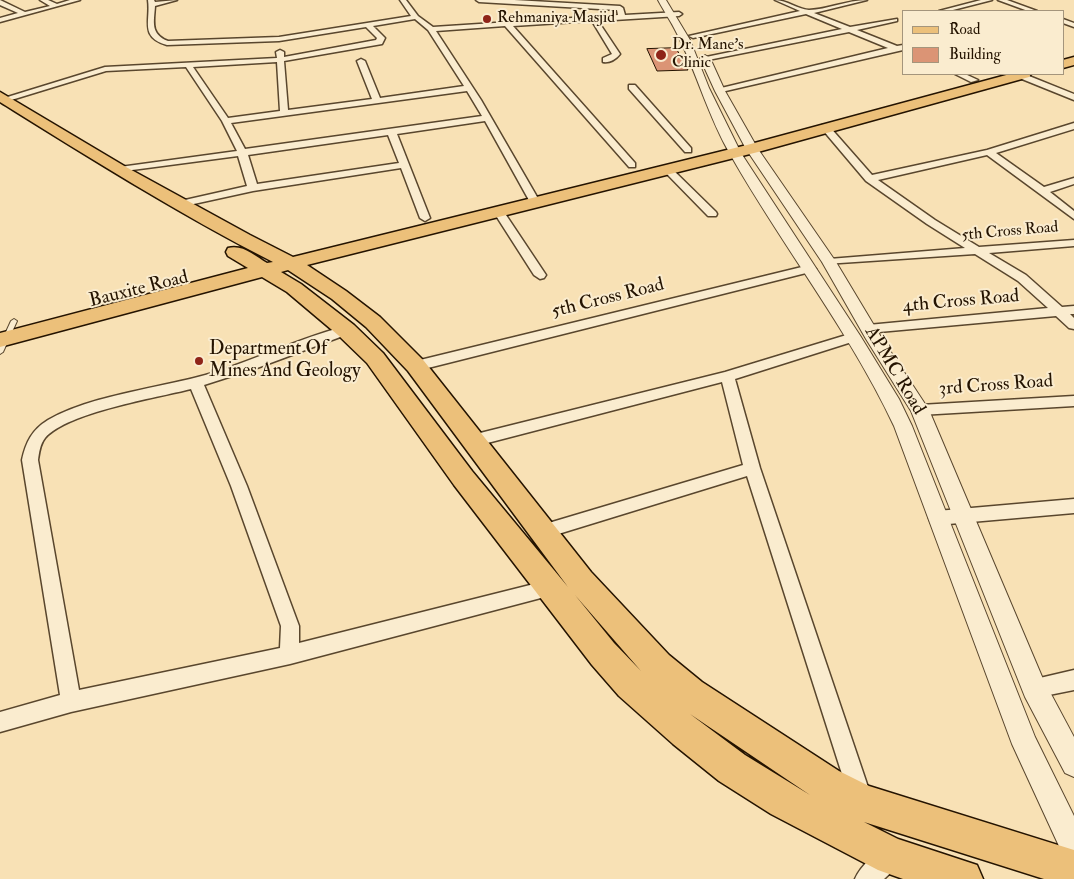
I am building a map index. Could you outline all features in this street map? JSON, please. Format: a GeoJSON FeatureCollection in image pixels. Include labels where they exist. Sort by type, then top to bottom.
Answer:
{"type":"FeatureCollection","features":[{"type":"Feature","properties":{"kind":"main road"},"geometry":{"type":"LineString","coordinates":[[741,145],[966,77],[987,75]]}},
{"type":"Feature","properties":{"kind":"main road"},"geometry":{"type":"LineString","coordinates":[[271,263],[498,211],[532,197],[632,165],[692,156],[825,127],[1018,75]]}},
{"type":"Feature","properties":{"kind":"main road"},"geometry":{"type":"LineString","coordinates":[[2,102],[180,204],[271,263],[294,288],[346,330],[375,358],[463,478],[604,654],[631,684],[685,732],[732,768],[784,800],[886,853],[963,879]]}},
{"type":"Feature","properties":{"kind":"main road"},"geometry":{"type":"LineString","coordinates":[[2,102],[101,176],[271,263],[339,295],[373,322],[416,366],[581,581],[642,650],[690,694],[826,784],[862,803],[1074,869]]}},
{"type":"Feature","properties":{"kind":"main road"},"geometry":{"type":"LineString","coordinates":[[271,263],[425,218],[667,169],[692,156]]}},
{"type":"Feature","properties":{"kind":"main road","name":"Bauxite Road"},"geometry":{"type":"LineString","coordinates":[[4,335],[271,263]]}},
{"type":"Feature","properties":{"kind":"street"},"geometry":{"type":"LineString","coordinates":[[2,3],[20,0]]}},
{"type":"Feature","properties":{"kind":"street"},"geometry":{"type":"LineString","coordinates":[[43,0],[56,6]]}},
{"type":"Feature","properties":{"kind":"street"},"geometry":{"type":"LineString","coordinates":[[0,20],[77,0]]}},
{"type":"Feature","properties":{"kind":"street"},"geometry":{"type":"LineString","coordinates":[[174,0],[151,3],[150,23],[160,42],[191,43],[279,39],[416,17]]}},
{"type":"Feature","properties":{"kind":"street"},"geometry":{"type":"LineString","coordinates":[[403,0],[416,17],[432,29],[487,118],[532,197]]}},
{"type":"Feature","properties":{"kind":"street"},"geometry":{"type":"LineString","coordinates":[[478,0],[620,4],[622,17]]}},
{"type":"Feature","properties":{"kind":"street","name":"APMC Road"},"geometry":{"type":"LineString","coordinates":[[662,0],[699,47],[720,91],[741,145]]}},
{"type":"Feature","properties":{"kind":"street","name":"APMC Road"},"geometry":{"type":"LineString","coordinates":[[673,0],[674,14],[704,88],[741,145],[829,262],[860,333],[920,410],[1034,688],[1074,764]]}},
{"type":"Feature","properties":{"kind":"street"},"geometry":{"type":"LineString","coordinates":[[778,0],[848,30],[901,49]]}},
{"type":"Feature","properties":{"kind":"street"},"geometry":{"type":"LineString","coordinates":[[699,47],[806,12],[864,0]]}},
{"type":"Feature","properties":{"kind":"street"},"geometry":{"type":"LineString","coordinates":[[946,10],[989,0]]}},
{"type":"Feature","properties":{"kind":"street"},"geometry":{"type":"LineString","coordinates":[[1001,0],[1031,10]]}},
{"type":"Feature","properties":{"kind":"street"},"geometry":{"type":"LineString","coordinates":[[2,3],[25,14]]}},
{"type":"Feature","properties":{"kind":"street"},"geometry":{"type":"LineString","coordinates":[[432,29],[674,14]]}},
{"type":"Feature","properties":{"kind":"street"},"geometry":{"type":"LineString","coordinates":[[594,19],[616,54],[614,57],[606,60]]}},
{"type":"Feature","properties":{"kind":"street"},"geometry":{"type":"LineString","coordinates":[[699,47],[848,30],[895,20]]}},
{"type":"Feature","properties":{"kind":"street"},"geometry":{"type":"LineString","coordinates":[[2,102],[104,69],[280,60],[379,42],[381,38],[368,25]]}},
{"type":"Feature","properties":{"kind":"street"},"geometry":{"type":"LineString","coordinates":[[508,25],[632,165]]}},
{"type":"Feature","properties":{"kind":"street"},"geometry":{"type":"LineString","coordinates":[[279,39],[284,112]]}},
{"type":"Feature","properties":{"kind":"street"},"geometry":{"type":"LineString","coordinates":[[720,91],[901,49]]}},
{"type":"Feature","properties":{"kind":"street"},"geometry":{"type":"LineString","coordinates":[[361,61],[377,100]]}},
{"type":"Feature","properties":{"kind":"street"},"geometry":{"type":"LineString","coordinates":[[189,66],[226,121],[242,152],[253,188]]}},
{"type":"Feature","properties":{"kind":"street"},"geometry":{"type":"LineString","coordinates":[[1024,75],[1074,97]]}},
{"type":"Feature","properties":{"kind":"street"},"geometry":{"type":"LineString","coordinates":[[632,87],[692,156]]}},
{"type":"Feature","properties":{"kind":"street"},"geometry":{"type":"LineString","coordinates":[[226,121],[469,88]]}},
{"type":"Feature","properties":{"kind":"street"},"geometry":{"type":"LineString","coordinates":[[120,170],[487,118]]}},
{"type":"Feature","properties":{"kind":"street"},"geometry":{"type":"LineString","coordinates":[[870,179],[988,152],[1074,126]]}},
{"type":"Feature","properties":{"kind":"street"},"geometry":{"type":"LineString","coordinates":[[825,127],[870,179],[931,222],[1022,278],[1074,326]]}},
{"type":"Feature","properties":{"kind":"street"},"geometry":{"type":"LineString","coordinates":[[391,131],[425,218]]}},
{"type":"Feature","properties":{"kind":"street"},"geometry":{"type":"LineString","coordinates":[[741,145],[810,269],[860,333],[902,426],[1025,744],[1074,847]]}},
{"type":"Feature","properties":{"kind":"street"},"geometry":{"type":"LineString","coordinates":[[988,152],[1043,191],[1074,216]]}},
{"type":"Feature","properties":{"kind":"street"},"geometry":{"type":"LineString","coordinates":[[180,204],[253,188],[404,165]]}},
{"type":"Feature","properties":{"kind":"street"},"geometry":{"type":"LineString","coordinates":[[667,169],[712,214]]}},
{"type":"Feature","properties":{"kind":"street"},"geometry":{"type":"LineString","coordinates":[[1043,191],[1074,181]]}},
{"type":"Feature","properties":{"kind":"street"},"geometry":{"type":"LineString","coordinates":[[498,211],[540,274]]}},
{"type":"Feature","properties":{"kind":"street","name":"5th Cross Road"},"geometry":{"type":"LineString","coordinates":[[829,262],[978,252],[1074,243]]}},
{"type":"Feature","properties":{"kind":"street","name":"5th Cross Road"},"geometry":{"type":"LineString","coordinates":[[416,366],[810,269]]}},
{"type":"Feature","properties":{"kind":"street","name":"4th Cross Road"},"geometry":{"type":"LineString","coordinates":[[472,441],[727,376],[860,333],[1074,310]]}},
{"type":"Feature","properties":{"kind":"street"},"geometry":{"type":"LineString","coordinates":[[70,702],[30,460],[32,446],[41,433],[60,422],[86,411],[196,383],[346,330]]}},
{"type":"Feature","properties":{"kind":"street"},"geometry":{"type":"LineString","coordinates":[[727,376],[752,468],[862,803],[886,853],[867,879]]}},
{"type":"Feature","properties":{"kind":"street"},"geometry":{"type":"LineString","coordinates":[[196,383],[239,486],[290,626],[290,655]]}},
{"type":"Feature","properties":{"kind":"street","name":"3rd Cross Road"},"geometry":{"type":"LineString","coordinates":[[920,410],[1074,401]]}},
{"type":"Feature","properties":{"kind":"street"},"geometry":{"type":"LineString","coordinates":[[542,532],[752,468]]}},
{"type":"Feature","properties":{"kind":"street"},"geometry":{"type":"LineString","coordinates":[[937,518],[1074,506]]}},
{"type":"Feature","properties":{"kind":"street"},"geometry":{"type":"LineString","coordinates":[[0,722],[70,702],[290,655],[550,588]]}},
{"type":"Feature","properties":{"kind":"street"},"geometry":{"type":"LineString","coordinates":[[1034,688],[1074,680]]}},
{"type":"Feature","properties":{"kind":"building"},"geometry":{"type":"Polygon","coordinates":[[[676,48],[688,70],[657,71],[647,49],[676,48]]]}},
{"type":"Feature","properties":{"kind":"place","name":"Rehmaniya Masjid"},"geometry":{"type":"Point","coordinates":[487,19]}},
{"type":"Feature","properties":{"kind":"place","name":"Dr. Mane's Clinic"},"geometry":{"type":"Point","coordinates":[661,55]}},
{"type":"Feature","properties":{"kind":"place","name":"Department Of Mines And Geology"},"geometry":{"type":"Point","coordinates":[199,361]}}]}
